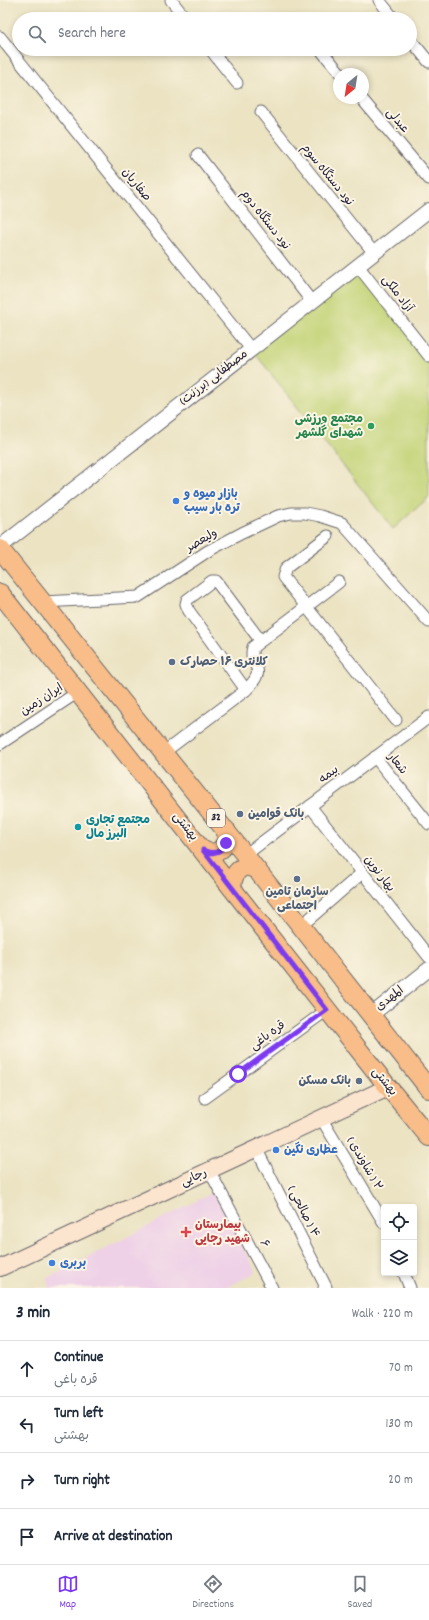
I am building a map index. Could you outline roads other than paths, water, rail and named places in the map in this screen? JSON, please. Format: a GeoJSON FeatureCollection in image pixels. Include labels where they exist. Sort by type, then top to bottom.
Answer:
{"type":"FeatureCollection","features":[{"type":"Feature","properties":{"kind":"main road","name":"32"},"geometry":{"type":"LineString","coordinates":[[0,548],[226,830],[429,1088]]}},
{"type":"Feature","properties":{"kind":"main road","name":"بهشتی"},"geometry":{"type":"LineString","coordinates":[[0,593],[327,1010],[429,1137]]}},
{"type":"Feature","properties":{"kind":"main road"},"geometry":{"type":"LineString","coordinates":[[203,850],[212,853],[221,850],[226,843],[226,830]]}},
{"type":"Feature","properties":{"kind":"main road"},"geometry":{"type":"LineString","coordinates":[[232,888],[234,875],[241,868],[250,867],[258,871]]}},
{"type":"Feature","properties":{"kind":"main road","name":"رجایی"},"geometry":{"type":"LineString","coordinates":[[0,1268],[388,1087]]}},
{"type":"Feature","properties":{"kind":"street"},"geometry":{"type":"LineString","coordinates":[[171,0],[180,12]]}},
{"type":"Feature","properties":{"kind":"street"},"geometry":{"type":"LineString","coordinates":[[379,0],[388,12]]}},
{"type":"Feature","properties":{"kind":"street","name":"صفاریان"},"geometry":{"type":"LineString","coordinates":[[0,37],[12,52]]}},
{"type":"Feature","properties":{"kind":"street"},"geometry":{"type":"LineString","coordinates":[[417,47],[429,62]]}},
{"type":"Feature","properties":{"kind":"street","name":"صفاریان"},"geometry":{"type":"LineString","coordinates":[[15,56],[251,349]]}},
{"type":"Feature","properties":{"kind":"street"},"geometry":{"type":"LineString","coordinates":[[216,56],[237,83]]}},
{"type":"Feature","properties":{"kind":"street"},"geometry":{"type":"LineString","coordinates":[[326,56],[336,68]]}},
{"type":"Feature","properties":{"kind":"street","name":"عبدلی"},"geometry":{"type":"LineString","coordinates":[[366,104],[429,179]]}},
{"type":"Feature","properties":{"kind":"street","name":"نود دستگاه سوم"},"geometry":{"type":"LineString","coordinates":[[261,112],[374,253]]}},
{"type":"Feature","properties":{"kind":"street","name":"نود دستگاه دوم"},"geometry":{"type":"LineString","coordinates":[[198,155],[312,302]]}},
{"type":"Feature","properties":{"kind":"street","name":"مصطفایی (برزنت)"},"geometry":{"type":"LineString","coordinates":[[0,548],[429,210]]}},
{"type":"Feature","properties":{"kind":"street","name":"آزاد ملکی"},"geometry":{"type":"LineString","coordinates":[[358,266],[429,356]]}},
{"type":"Feature","properties":{"kind":"street","name":"ولیعصر"},"geometry":{"type":"LineString","coordinates":[[42,602],[138,597],[208,551],[242,533],[278,516],[304,513],[342,523],[429,622]]}},
{"type":"Feature","properties":{"kind":"street"},"geometry":{"type":"LineString","coordinates":[[328,536],[286,568],[283,577],[396,720]]}},
{"type":"Feature","properties":{"kind":"street"},"geometry":{"type":"LineString","coordinates":[[246,690],[189,611],[186,604],[187,600],[212,581],[216,581],[260,640]]}},
{"type":"Feature","properties":{"kind":"street"},"geometry":{"type":"LineString","coordinates":[[163,753],[246,690],[258,676],[258,670],[251,653],[253,647],[260,640],[339,582]]}},
{"type":"Feature","properties":{"kind":"street","name":"ایران زمین"},"geometry":{"type":"LineString","coordinates":[[0,744],[78,692]]}},
{"type":"Feature","properties":{"kind":"street","name":"بیمه"},"geometry":{"type":"LineString","coordinates":[[245,854],[429,717]]}},
{"type":"Feature","properties":{"kind":"street","name":"شعار"},"geometry":{"type":"LineString","coordinates":[[375,757],[429,824]]}},
{"type":"Feature","properties":{"kind":"street","name":"بهار نوین"},"geometry":{"type":"LineString","coordinates":[[310,806],[429,957]]}},
{"type":"Feature","properties":{"kind":"street"},"geometry":{"type":"LineString","coordinates":[[301,926],[362,873]]}},
{"type":"Feature","properties":{"kind":"street","name":"المهدی"},"geometry":{"type":"LineString","coordinates":[[371,1015],[429,969]]}},
{"type":"Feature","properties":{"kind":"street","name":"قره باغی"},"geometry":{"type":"LineString","coordinates":[[205,1098],[327,1010]]}},
{"type":"Feature","properties":{"kind":"street","name":"( شاوندی ) ۲"},"geometry":{"type":"LineString","coordinates":[[321,1118],[381,1218]]}},
{"type":"Feature","properties":{"kind":"street","name":"( صالحی ) ۴"},"geometry":{"type":"LineString","coordinates":[[256,1148],[325,1287]]}},
{"type":"Feature","properties":{"kind":"street","name":"۶"},"geometry":{"type":"LineString","coordinates":[[209,1170],[272,1288]]}},
{"type":"Feature","properties":{"kind":"street"},"geometry":{"type":"LineString","coordinates":[[405,1276],[410,1288]]}},
{"type":"Feature","properties":{"kind":"place","name":"مجتمع ورزشی شهدای گلشهر"},"geometry":{"type":"Point","coordinates":[371,426]}},
{"type":"Feature","properties":{"kind":"place","name":"بازار میوه و تره بار سیب"},"geometry":{"type":"Point","coordinates":[176,501]}},
{"type":"Feature","properties":{"kind":"place","name":"کلانتری ۱۶ حصارک"},"geometry":{"type":"Point","coordinates":[172,662]}},
{"type":"Feature","properties":{"kind":"place","name":"بانک قوامین"},"geometry":{"type":"Point","coordinates":[240,814]}},
{"type":"Feature","properties":{"kind":"place","name":"مجتمع تجاری البرز مال"},"geometry":{"type":"Point","coordinates":[78,827]}},
{"type":"Feature","properties":{"kind":"place","name":"سازمان تامین اجتماعی"},"geometry":{"type":"Point","coordinates":[297,879]}},
{"type":"Feature","properties":{"kind":"place","name":"بانک مسکن"},"geometry":{"type":"Point","coordinates":[359,1081]}},
{"type":"Feature","properties":{"kind":"place","name":"عطاری نگین"},"geometry":{"type":"Point","coordinates":[276,1150]}},
{"type":"Feature","properties":{"kind":"place","name":"بیمارستان شهید رجایی"},"geometry":{"type":"Point","coordinates":[186,1232]}},
{"type":"Feature","properties":{"kind":"place","name":"بربری"},"geometry":{"type":"Point","coordinates":[52,1263]}}]}
